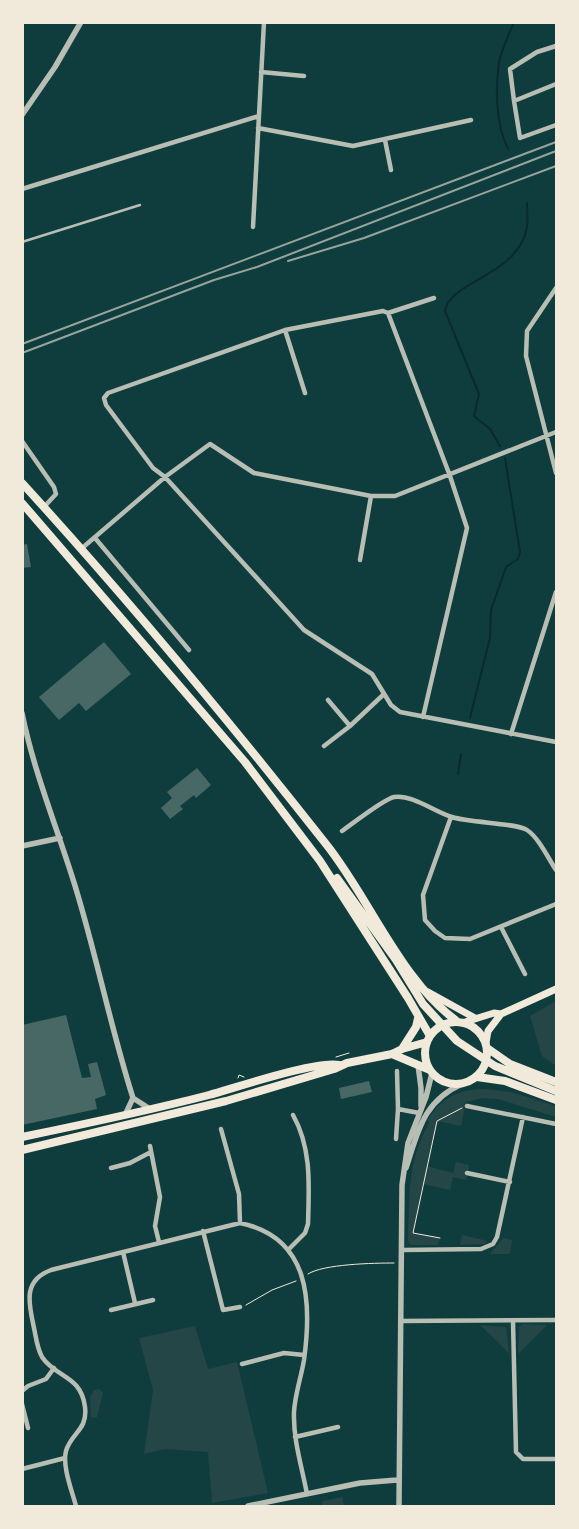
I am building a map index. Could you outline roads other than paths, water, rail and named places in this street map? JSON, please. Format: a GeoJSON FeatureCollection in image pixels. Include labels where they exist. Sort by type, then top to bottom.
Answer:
{"type":"FeatureCollection","features":[{"type":"Feature","properties":{"kind":"highway"},"geometry":{"type":"LineString","coordinates":[[22,483],[254,753],[328,845],[417,981],[430,997],[460,1022],[474,1028],[486,1046],[510,1064],[556,1082]]}},
{"type":"Feature","properties":{"kind":"highway"},"geometry":{"type":"LineString","coordinates":[[22,504],[245,762],[320,861],[408,998],[429,1039],[425,1055],[431,1071]]}},
{"type":"Feature","properties":{"kind":"highway"},"geometry":{"type":"LineString","coordinates":[[328,845],[374,928]]}},
{"type":"Feature","properties":{"kind":"highway"},"geometry":{"type":"LineString","coordinates":[[320,861],[332,870],[374,928],[423,1004],[457,1041],[495,1066],[556,1091]]}},
{"type":"Feature","properties":{"kind":"highway"},"geometry":{"type":"LineString","coordinates":[[402,1049],[416,1027],[418,1018]]}},
{"type":"Feature","properties":{"kind":"highway"},"geometry":{"type":"LineString","coordinates":[[22,1137],[125,1115],[295,1072],[392,1054],[429,1039],[444,1025],[460,1022]]}},
{"type":"Feature","properties":{"kind":"highway"},"geometry":{"type":"LineString","coordinates":[[392,1054],[431,1071],[445,1082],[462,1084],[477,1077],[487,1062],[486,1046]]}},
{"type":"Feature","properties":{"kind":"highway"},"geometry":{"type":"LineString","coordinates":[[22,1150],[226,1101],[334,1069],[339,1065]]}},
{"type":"Feature","properties":{"kind":"highway"},"geometry":{"type":"LineString","coordinates":[[477,1077],[505,1081],[556,1100]]}},
{"type":"Feature","properties":{"kind":"main road"},"geometry":{"type":"LineString","coordinates":[[417,981],[436,997],[475,1018]]}},
{"type":"Feature","properties":{"kind":"main road"},"geometry":{"type":"LineString","coordinates":[[486,1046],[488,1031],[502,1014],[556,989]]}},
{"type":"Feature","properties":{"kind":"main road"},"geometry":{"type":"LineString","coordinates":[[460,1022],[494,1013],[502,1014]]}},
{"type":"Feature","properties":{"kind":"street"},"geometry":{"type":"LineString","coordinates":[[22,115],[56,67],[81,22]]}},
{"type":"Feature","properties":{"kind":"street"},"geometry":{"type":"LineString","coordinates":[[253,227],[264,22]]}},
{"type":"Feature","properties":{"kind":"street"},"geometry":{"type":"LineString","coordinates":[[556,46],[537,52],[510,70],[520,138],[556,125]]}},
{"type":"Feature","properties":{"kind":"street"},"geometry":{"type":"LineString","coordinates":[[261,72],[304,76]]}},
{"type":"Feature","properties":{"kind":"street"},"geometry":{"type":"LineString","coordinates":[[514,101],[556,84]]}},
{"type":"Feature","properties":{"kind":"street"},"geometry":{"type":"LineString","coordinates":[[22,190],[259,116]]}},
{"type":"Feature","properties":{"kind":"street"},"geometry":{"type":"LineString","coordinates":[[258,128],[353,146],[472,120]]}},
{"type":"Feature","properties":{"kind":"street"},"geometry":{"type":"LineString","coordinates":[[385,140],[391,170]]}},
{"type":"Feature","properties":{"kind":"street"},"geometry":{"type":"LineString","coordinates":[[556,288],[527,331],[526,356],[556,473]]}},
{"type":"Feature","properties":{"kind":"street"},"geometry":{"type":"LineString","coordinates":[[434,298],[388,313],[383,311],[285,330],[108,392],[104,398],[106,405],[153,468],[165,478],[304,630],[372,674],[391,705],[400,712],[556,742]]}},
{"type":"Feature","properties":{"kind":"street"},"geometry":{"type":"LineString","coordinates":[[388,313],[450,476],[466,528],[423,717]]}},
{"type":"Feature","properties":{"kind":"street"},"geometry":{"type":"LineString","coordinates":[[285,330],[305,393]]}},
{"type":"Feature","properties":{"kind":"street"},"geometry":{"type":"LineString","coordinates":[[81,550],[165,478],[210,444],[254,473],[371,496],[395,496],[450,476],[556,432]]}},
{"type":"Feature","properties":{"kind":"street"},"geometry":{"type":"LineString","coordinates":[[22,441],[54,487],[56,494],[44,507]]}},
{"type":"Feature","properties":{"kind":"street"},"geometry":{"type":"LineString","coordinates":[[360,560],[371,496]]}},
{"type":"Feature","properties":{"kind":"street"},"geometry":{"type":"LineString","coordinates":[[95,538],[189,650]]}},
{"type":"Feature","properties":{"kind":"street"},"geometry":{"type":"LineString","coordinates":[[511,734],[556,592]]}},
{"type":"Feature","properties":{"kind":"street"},"geometry":{"type":"LineString","coordinates":[[324,746],[350,726],[384,694]]}},
{"type":"Feature","properties":{"kind":"street"},"geometry":{"type":"LineString","coordinates":[[328,700],[350,726]]}},
{"type":"Feature","properties":{"kind":"street"},"geometry":{"type":"LineString","coordinates":[[22,714],[35,762],[77,891],[115,1040],[133,1098],[150,1109]]}},
{"type":"Feature","properties":{"kind":"street"},"geometry":{"type":"LineString","coordinates":[[342,831],[393,797],[406,798],[451,817],[475,823],[520,826],[529,831],[535,838],[556,870]]}},
{"type":"Feature","properties":{"kind":"street"},"geometry":{"type":"LineString","coordinates":[[451,817],[424,895],[426,920],[435,932],[445,938],[457,940],[470,939],[556,904]]}},
{"type":"Feature","properties":{"kind":"street"},"geometry":{"type":"LineString","coordinates":[[22,846],[60,838]]}},
{"type":"Feature","properties":{"kind":"street"},"geometry":{"type":"LineString","coordinates":[[501,927],[525,974]]}},
{"type":"Feature","properties":{"kind":"street"},"geometry":{"type":"LineString","coordinates":[[418,1065],[422,1088],[419,1112]]}},
{"type":"Feature","properties":{"kind":"street"},"geometry":{"type":"LineString","coordinates":[[396,1139],[398,1109],[397,1071]]}},
{"type":"Feature","properties":{"kind":"street"},"geometry":{"type":"LineString","coordinates":[[399,1506],[397,1480],[403,1178],[408,1143],[426,1097],[431,1071]]}},
{"type":"Feature","properties":{"kind":"street"},"geometry":{"type":"LineString","coordinates":[[403,1178],[423,1121],[430,1109],[443,1094],[462,1084]]}},
{"type":"Feature","properties":{"kind":"street"},"geometry":{"type":"LineString","coordinates":[[125,1115],[133,1098]]}},
{"type":"Feature","properties":{"kind":"street"},"geometry":{"type":"LineString","coordinates":[[467,1106],[556,1124]]}},
{"type":"Feature","properties":{"kind":"street"},"geometry":{"type":"LineString","coordinates":[[398,1109],[419,1112]]}},
{"type":"Feature","properties":{"kind":"street"},"geometry":{"type":"LineString","coordinates":[[290,1250],[305,1233],[308,1224],[309,1163],[301,1129],[293,1115]]}},
{"type":"Feature","properties":{"kind":"street"},"geometry":{"type":"LineString","coordinates":[[402,1250],[481,1249],[492,1244],[498,1237],[523,1117]]}},
{"type":"Feature","properties":{"kind":"street"},"geometry":{"type":"LineString","coordinates":[[221,1129],[239,1194],[240,1223]]}},
{"type":"Feature","properties":{"kind":"street"},"geometry":{"type":"LineString","coordinates":[[150,1146],[160,1197],[156,1226],[159,1242]]}},
{"type":"Feature","properties":{"kind":"street"},"geometry":{"type":"LineString","coordinates":[[111,1168],[130,1163],[151,1152]]}},
{"type":"Feature","properties":{"kind":"street"},"geometry":{"type":"LineString","coordinates":[[468,1173],[510,1182]]}},
{"type":"Feature","properties":{"kind":"street"},"geometry":{"type":"LineString","coordinates":[[76,1506],[65,1458],[69,1446],[82,1428],[86,1408],[77,1385],[46,1361],[39,1350],[29,1304],[31,1287],[40,1275],[159,1242],[240,1223],[262,1230],[290,1250],[303,1277],[307,1317],[304,1355],[295,1398],[295,1437],[307,1494]]}},
{"type":"Feature","properties":{"kind":"street"},"geometry":{"type":"LineString","coordinates":[[203,1231],[223,1310],[240,1307]]}},
{"type":"Feature","properties":{"kind":"street"},"geometry":{"type":"LineString","coordinates":[[123,1252],[135,1303]]}},
{"type":"Feature","properties":{"kind":"street"},"geometry":{"type":"LineString","coordinates":[[111,1310],[152,1300]]}},
{"type":"Feature","properties":{"kind":"street"},"geometry":{"type":"LineString","coordinates":[[22,1305],[29,1304]]}},
{"type":"Feature","properties":{"kind":"street"},"geometry":{"type":"LineString","coordinates":[[401,1321],[556,1320]]}},
{"type":"Feature","properties":{"kind":"street"},"geometry":{"type":"LineString","coordinates":[[513,1321],[516,1452],[523,1459],[556,1459]]}},
{"type":"Feature","properties":{"kind":"street"},"geometry":{"type":"LineString","coordinates":[[242,1364],[284,1353],[304,1355]]}},
{"type":"Feature","properties":{"kind":"street"},"geometry":{"type":"LineString","coordinates":[[22,1391],[28,1386],[46,1379],[54,1368]]}},
{"type":"Feature","properties":{"kind":"street"},"geometry":{"type":"LineString","coordinates":[[22,1404],[28,1428]]}},
{"type":"Feature","properties":{"kind":"street"},"geometry":{"type":"LineString","coordinates":[[295,1437],[338,1427]]}},
{"type":"Feature","properties":{"kind":"street"},"geometry":{"type":"LineString","coordinates":[[22,1469],[65,1458]]}},
{"type":"Feature","properties":{"kind":"street"},"geometry":{"type":"LineString","coordinates":[[248,1506],[360,1483],[397,1480]]}},
{"type":"Feature","properties":{"kind":"lane"},"geometry":{"type":"LineString","coordinates":[[22,242],[140,205]]}},
{"type":"Feature","properties":{"kind":"waterway"},"geometry":{"type":"LineString","coordinates":[[508,149],[499,118],[497,84],[500,58],[514,22]]}},
{"type":"Feature","properties":{"kind":"waterway"},"geometry":{"type":"LineString","coordinates":[[500,446],[490,429],[474,416],[479,394],[445,311],[449,301],[458,292],[499,267],[511,257],[521,243],[527,227],[527,203]]}},
{"type":"Feature","properties":{"kind":"waterway"},"geometry":{"type":"LineString","coordinates":[[470,718],[490,638],[491,610],[506,567],[518,559],[520,552],[505,458]]}},
{"type":"Feature","properties":{"kind":"waterway"},"geometry":{"type":"LineString","coordinates":[[458,774],[461,754]]}},
{"type":"Feature","properties":{"kind":"railway"},"geometry":{"type":"LineString","coordinates":[[22,344],[556,142]]}},
{"type":"Feature","properties":{"kind":"railway"},"geometry":{"type":"LineString","coordinates":[[22,353],[214,280],[257,267],[556,151]]}},
{"type":"Feature","properties":{"kind":"railway"},"geometry":{"type":"LineString","coordinates":[[288,261],[364,238],[556,166]]}}]}
